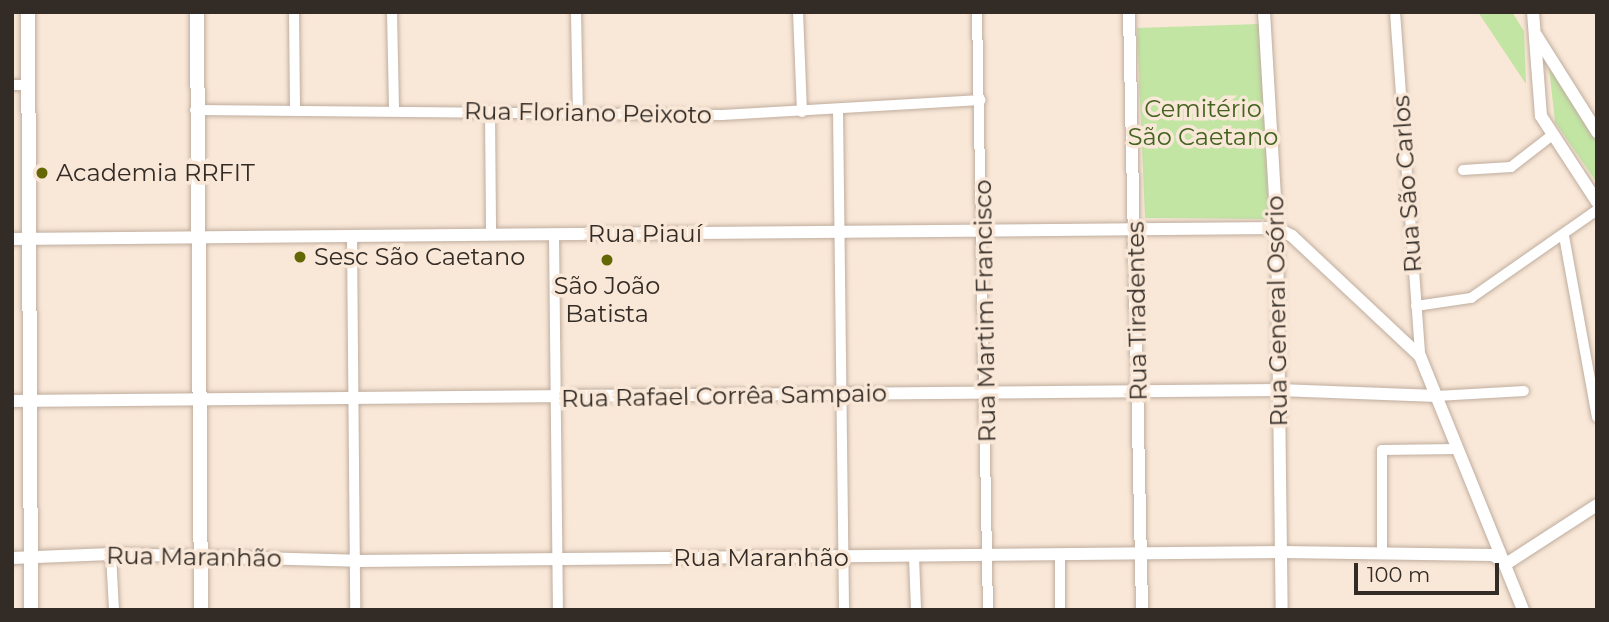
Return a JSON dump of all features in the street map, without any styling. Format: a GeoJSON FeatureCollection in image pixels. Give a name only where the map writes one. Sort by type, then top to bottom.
{"type":"FeatureCollection","features":[{"type":"Feature","properties":{"kind":"main road"},"geometry":{"type":"LineString","coordinates":[[28,12],[31,610]]}},
{"type":"Feature","properties":{"kind":"main road"},"geometry":{"type":"LineString","coordinates":[[197,12],[195,237],[203,556],[201,610]]}},
{"type":"Feature","properties":{"kind":"street"},"geometry":{"type":"LineString","coordinates":[[294,12],[295,109]]}},
{"type":"Feature","properties":{"kind":"street"},"geometry":{"type":"LineString","coordinates":[[392,12],[394,110]]}},
{"type":"Feature","properties":{"kind":"street"},"geometry":{"type":"LineString","coordinates":[[576,12],[578,113]]}},
{"type":"Feature","properties":{"kind":"street"},"geometry":{"type":"LineString","coordinates":[[798,12],[802,112]]}},
{"type":"Feature","properties":{"kind":"street","name":"Rua Martim Francisco"},"geometry":{"type":"LineString","coordinates":[[977,12],[987,393],[988,610]]}},
{"type":"Feature","properties":{"kind":"street","name":"Rua Tiradentes"},"geometry":{"type":"LineString","coordinates":[[1129,12],[1137,230],[1142,610]]}},
{"type":"Feature","properties":{"kind":"street","name":"Rua General Osório"},"geometry":{"type":"LineString","coordinates":[[1264,12],[1277,228],[1282,610]]}},
{"type":"Feature","properties":{"kind":"street","name":"Rua São Carlos"},"geometry":{"type":"LineString","coordinates":[[1395,12],[1420,356]]}},
{"type":"Feature","properties":{"kind":"street"},"geometry":{"type":"LineString","coordinates":[[1533,12],[1535,74],[1541,116],[1551,136],[1597,202]]}},
{"type":"Feature","properties":{"kind":"street"},"geometry":{"type":"LineString","coordinates":[[1533,26],[1550,62],[1597,132]]}},
{"type":"Feature","properties":{"kind":"street"},"geometry":{"type":"LineString","coordinates":[[1535,74],[1550,62]]}},
{"type":"Feature","properties":{"kind":"street"},"geometry":{"type":"LineString","coordinates":[[12,85],[29,85]]}},
{"type":"Feature","properties":{"kind":"street","name":"Rua Floriano Peixoto"},"geometry":{"type":"LineString","coordinates":[[195,110],[802,112],[981,100]]}},
{"type":"Feature","properties":{"kind":"street"},"geometry":{"type":"LineString","coordinates":[[838,110],[844,610]]}},
{"type":"Feature","properties":{"kind":"street"},"geometry":{"type":"LineString","coordinates":[[490,111],[491,235]]}},
{"type":"Feature","properties":{"kind":"street"},"geometry":{"type":"LineString","coordinates":[[1463,170],[1511,167],[1551,136]]}},
{"type":"Feature","properties":{"kind":"street"},"geometry":{"type":"LineString","coordinates":[[1416,306],[1471,298],[1564,236],[1597,210]]}},
{"type":"Feature","properties":{"kind":"street"},"geometry":{"type":"LineString","coordinates":[[1277,228],[1292,236],[1420,356],[1523,610]]}},
{"type":"Feature","properties":{"kind":"street","name":"Rua Piauí"},"geometry":{"type":"LineString","coordinates":[[12,239],[1277,228]]}},
{"type":"Feature","properties":{"kind":"street"},"geometry":{"type":"LineString","coordinates":[[554,234],[558,610]]}},
{"type":"Feature","properties":{"kind":"street"},"geometry":{"type":"LineString","coordinates":[[1564,236],[1597,417]]}},
{"type":"Feature","properties":{"kind":"street"},"geometry":{"type":"LineString","coordinates":[[352,237],[355,610]]}},
{"type":"Feature","properties":{"kind":"street","name":"Rua Rafael Corrêa Sampaio"},"geometry":{"type":"LineString","coordinates":[[12,401],[555,399],[1279,390],[1437,396]]}},
{"type":"Feature","properties":{"kind":"street"},"geometry":{"type":"LineString","coordinates":[[1437,396],[1524,391]]}},
{"type":"Feature","properties":{"kind":"street"},"geometry":{"type":"LineString","coordinates":[[1382,553],[1382,450],[1458,449]]}},
{"type":"Feature","properties":{"kind":"street"},"geometry":{"type":"LineString","coordinates":[[1506,564],[1597,505]]}},
{"type":"Feature","properties":{"kind":"street","name":"Rua Maranhão"},"geometry":{"type":"LineString","coordinates":[[12,558],[111,554],[356,561],[1282,552],[1493,555],[1506,564]]}},
{"type":"Feature","properties":{"kind":"street"},"geometry":{"type":"LineString","coordinates":[[111,554],[114,610]]}},
{"type":"Feature","properties":{"kind":"street"},"geometry":{"type":"LineString","coordinates":[[1060,556],[1060,610]]}},
{"type":"Feature","properties":{"kind":"street"},"geometry":{"type":"LineString","coordinates":[[914,557],[916,610]]}},
{"type":"Feature","properties":{"kind":"green space"},"geometry":{"type":"Polygon","coordinates":[[[1478,12],[1512,12],[1524,31],[1526,84],[1478,12]]]}},
{"type":"Feature","properties":{"kind":"green space","name":"Cemitério São Caetano"},"geometry":{"type":"Polygon","coordinates":[[[1260,24],[1269,219],[1145,218],[1137,28],[1260,24]]]}},
{"type":"Feature","properties":{"kind":"green space"},"geometry":{"type":"Polygon","coordinates":[[[1549,67],[1597,138],[1597,183],[1555,122],[1549,67]]]}},
{"type":"Feature","properties":{"kind":"place","name":"Academia RRFIT"},"geometry":{"type":"Point","coordinates":[42,173]}},
{"type":"Feature","properties":{"kind":"place","name":"Sesc São Caetano"},"geometry":{"type":"Point","coordinates":[300,257]}},
{"type":"Feature","properties":{"kind":"place","name":"São João Batista"},"geometry":{"type":"Point","coordinates":[607,260]}}]}
